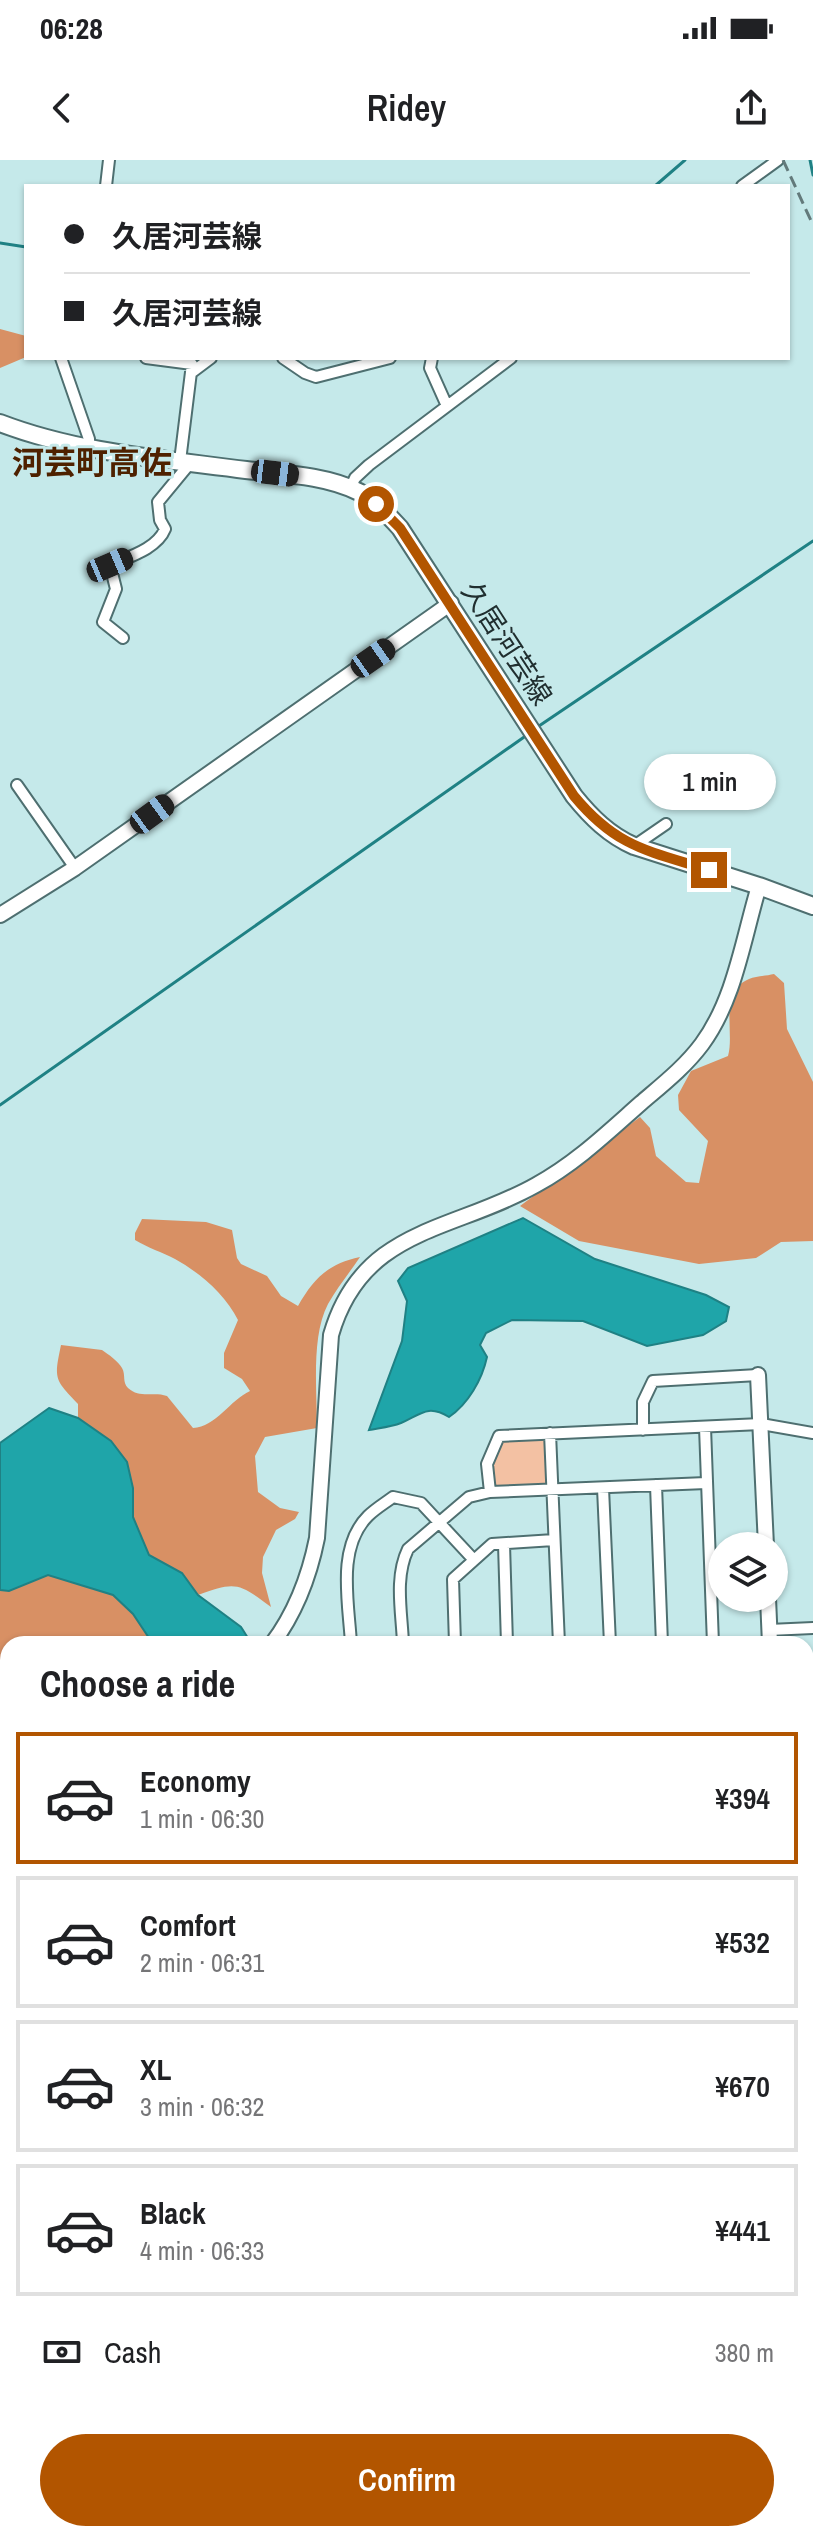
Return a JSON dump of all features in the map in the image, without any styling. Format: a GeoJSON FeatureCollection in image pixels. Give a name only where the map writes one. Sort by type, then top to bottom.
{"type":"FeatureCollection","features":[{"type":"Feature","properties":{"kind":"main road","name":"久居河芸線"},"geometry":{"type":"LineString","coordinates":[[0,423],[89,449],[302,477],[350,489],[367,498],[390,517],[451,603],[574,796],[590,815],[634,846],[813,906]]}},
{"type":"Feature","properties":{"kind":"street"},"geometry":{"type":"LineString","coordinates":[[106,184],[109,160]]}},
{"type":"Feature","properties":{"kind":"street"},"geometry":{"type":"LineString","coordinates":[[745,184],[778,160]]}},
{"type":"Feature","properties":{"kind":"street"},"geometry":{"type":"LineString","coordinates":[[62,360],[89,439],[89,449]]}},
{"type":"Feature","properties":{"kind":"street"},"geometry":{"type":"LineString","coordinates":[[123,638],[103,622],[116,589],[110,565],[141,552],[161,537],[165,529],[158,502],[186,462],[192,364],[161,360]]}},
{"type":"Feature","properties":{"kind":"street"},"geometry":{"type":"LineString","coordinates":[[191,373],[208,360]]}},
{"type":"Feature","properties":{"kind":"street"},"geometry":{"type":"LineString","coordinates":[[286,360],[316,377],[382,360]]}},
{"type":"Feature","properties":{"kind":"street"},"geometry":{"type":"LineString","coordinates":[[429,360],[447,406]]}},
{"type":"Feature","properties":{"kind":"street"},"geometry":{"type":"LineString","coordinates":[[350,489],[355,478],[369,465],[508,360]]}},
{"type":"Feature","properties":{"kind":"street"},"geometry":{"type":"LineString","coordinates":[[0,915],[75,868],[451,603]]}},
{"type":"Feature","properties":{"kind":"street"},"geometry":{"type":"LineString","coordinates":[[17,785],[75,868]]}},
{"type":"Feature","properties":{"kind":"street"},"geometry":{"type":"LineString","coordinates":[[634,846],[666,824]]}},
{"type":"Feature","properties":{"kind":"street"},"geometry":{"type":"LineString","coordinates":[[277,1636],[298,1604],[312,1563],[317,1538],[331,1335],[339,1310],[353,1286],[377,1258],[402,1241],[516,1195],[571,1164],[688,1060],[724,1007],[759,886]]}},
{"type":"Feature","properties":{"kind":"street"},"geometry":{"type":"LineString","coordinates":[[643,1430],[643,1402],[653,1381],[758,1375],[765,1532]]}},
{"type":"Feature","properties":{"kind":"street"},"geometry":{"type":"LineString","coordinates":[[490,1492],[487,1464],[499,1436],[761,1424],[813,1433]]}},
{"type":"Feature","properties":{"kind":"street"},"geometry":{"type":"LineString","coordinates":[[705,1427],[706,1483],[712,1532]]}},
{"type":"Feature","properties":{"kind":"street"},"geometry":{"type":"LineString","coordinates":[[550,1433],[559,1636]]}},
{"type":"Feature","properties":{"kind":"street"},"geometry":{"type":"LineString","coordinates":[[403,1636],[400,1576],[403,1559],[408,1549],[469,1497],[490,1492],[706,1483]]}},
{"type":"Feature","properties":{"kind":"street"},"geometry":{"type":"LineString","coordinates":[[656,1485],[662,1636]]}},
{"type":"Feature","properties":{"kind":"street"},"geometry":{"type":"LineString","coordinates":[[603,1488],[610,1636]]}},
{"type":"Feature","properties":{"kind":"street"},"geometry":{"type":"LineString","coordinates":[[351,1636],[347,1559],[364,1521],[393,1497],[421,1503],[474,1560]]}},
{"type":"Feature","properties":{"kind":"street"},"geometry":{"type":"LineString","coordinates":[[455,1636],[453,1579],[492,1544],[554,1540]]}},
{"type":"Feature","properties":{"kind":"street"},"geometry":{"type":"LineString","coordinates":[[504,1544],[507,1636]]}},
{"type":"Feature","properties":{"kind":"street"},"geometry":{"type":"LineString","coordinates":[[713,1636],[714,1612]]}},
{"type":"Feature","properties":{"kind":"street"},"geometry":{"type":"LineString","coordinates":[[769,1612],[770,1636]]}},
{"type":"Feature","properties":{"kind":"street"},"geometry":{"type":"LineString","coordinates":[[775,1636],[813,1628]]}},
{"type":"Feature","properties":{"kind":"shaded area"},"geometry":{"type":"Polygon","coordinates":[[[0,329],[24,335],[24,358],[0,368],[0,329]]]}},
{"type":"Feature","properties":{"kind":"shaded area"},"geometry":{"type":"Polygon","coordinates":[[[774,974],[784,983],[787,1029],[813,1082],[813,1241],[781,1242],[756,1258],[699,1264],[579,1241],[520,1206],[640,1117],[650,1128],[656,1156],[686,1182],[699,1183],[708,1141],[679,1110],[678,1095],[691,1071],[728,1056],[731,1003],[739,985],[752,978],[774,974]]]}},
{"type":"Feature","properties":{"kind":"shaded area"},"geometry":{"type":"Polygon","coordinates":[[[142,1219],[206,1222],[232,1230],[241,1264],[267,1276],[281,1296],[298,1306],[323,1274],[339,1264],[360,1257],[328,1304],[319,1332],[317,1428],[265,1437],[255,1456],[258,1492],[280,1508],[299,1512],[295,1519],[276,1530],[263,1557],[262,1573],[271,1607],[237,1587],[229,1586],[198,1595],[182,1573],[149,1555],[133,1517],[133,1488],[127,1462],[78,1418],[78,1404],[58,1378],[61,1345],[102,1350],[121,1366],[128,1388],[137,1393],[167,1396],[193,1428],[209,1423],[250,1391],[242,1379],[224,1368],[224,1353],[238,1320],[233,1310],[194,1271],[135,1240],[142,1219]]]}},
{"type":"Feature","properties":{"kind":"shaded area"},"geometry":{"type":"Polygon","coordinates":[[[541,1438],[545,1442],[544,1487],[496,1489],[492,1465],[501,1440],[541,1438]]]}},
{"type":"Feature","properties":{"kind":"shaded area"},"geometry":{"type":"Polygon","coordinates":[[[48,1575],[113,1595],[133,1614],[148,1636],[0,1636],[0,1590],[9,1591],[48,1575]]]}},
{"type":"Feature","properties":{"kind":"water"},"geometry":{"type":"Polygon","coordinates":[[[523,1218],[595,1259],[706,1295],[729,1307],[726,1321],[703,1335],[647,1346],[583,1321],[512,1320],[486,1333],[480,1345],[487,1357],[482,1374],[456,1412],[449,1417],[430,1411],[397,1424],[369,1430],[402,1341],[407,1301],[398,1281],[408,1268],[523,1218]]]}},
{"type":"Feature","properties":{"kind":"water"},"geometry":{"type":"Polygon","coordinates":[[[49,1408],[78,1418],[111,1441],[127,1462],[133,1488],[133,1517],[149,1555],[182,1573],[198,1595],[241,1627],[247,1636],[148,1636],[133,1614],[113,1595],[48,1575],[9,1591],[0,1590],[0,1443],[49,1408]]]}},
{"type":"Feature","properties":{"kind":"waterway"},"geometry":{"type":"LineString","coordinates":[[657,184],[685,160]]}},
{"type":"Feature","properties":{"kind":"waterway"},"geometry":{"type":"LineString","coordinates":[[810,160],[813,175]]}},
{"type":"Feature","properties":{"kind":"waterway"},"geometry":{"type":"LineString","coordinates":[[0,243],[24,247]]}},
{"type":"Feature","properties":{"kind":"waterway"},"geometry":{"type":"LineString","coordinates":[[536,728],[813,541]]}},
{"type":"Feature","properties":{"kind":"waterway"},"geometry":{"type":"LineString","coordinates":[[0,1105],[527,735]]}},
{"type":"Feature","properties":{"kind":"railway"},"geometry":{"type":"LineString","coordinates":[[783,160],[813,225]]}},
{"type":"Feature","properties":{"kind":"district","name":"河芸町高佐"},"geometry":{"type":"Point","coordinates":[92,463]}},
{"type":"Feature","properties":{"kind":"route"},"geometry":{"type":"LineString","coordinates":[[376,504],[400,528],[574,796],[590,815],[622,841],[709,870]]}}]}
